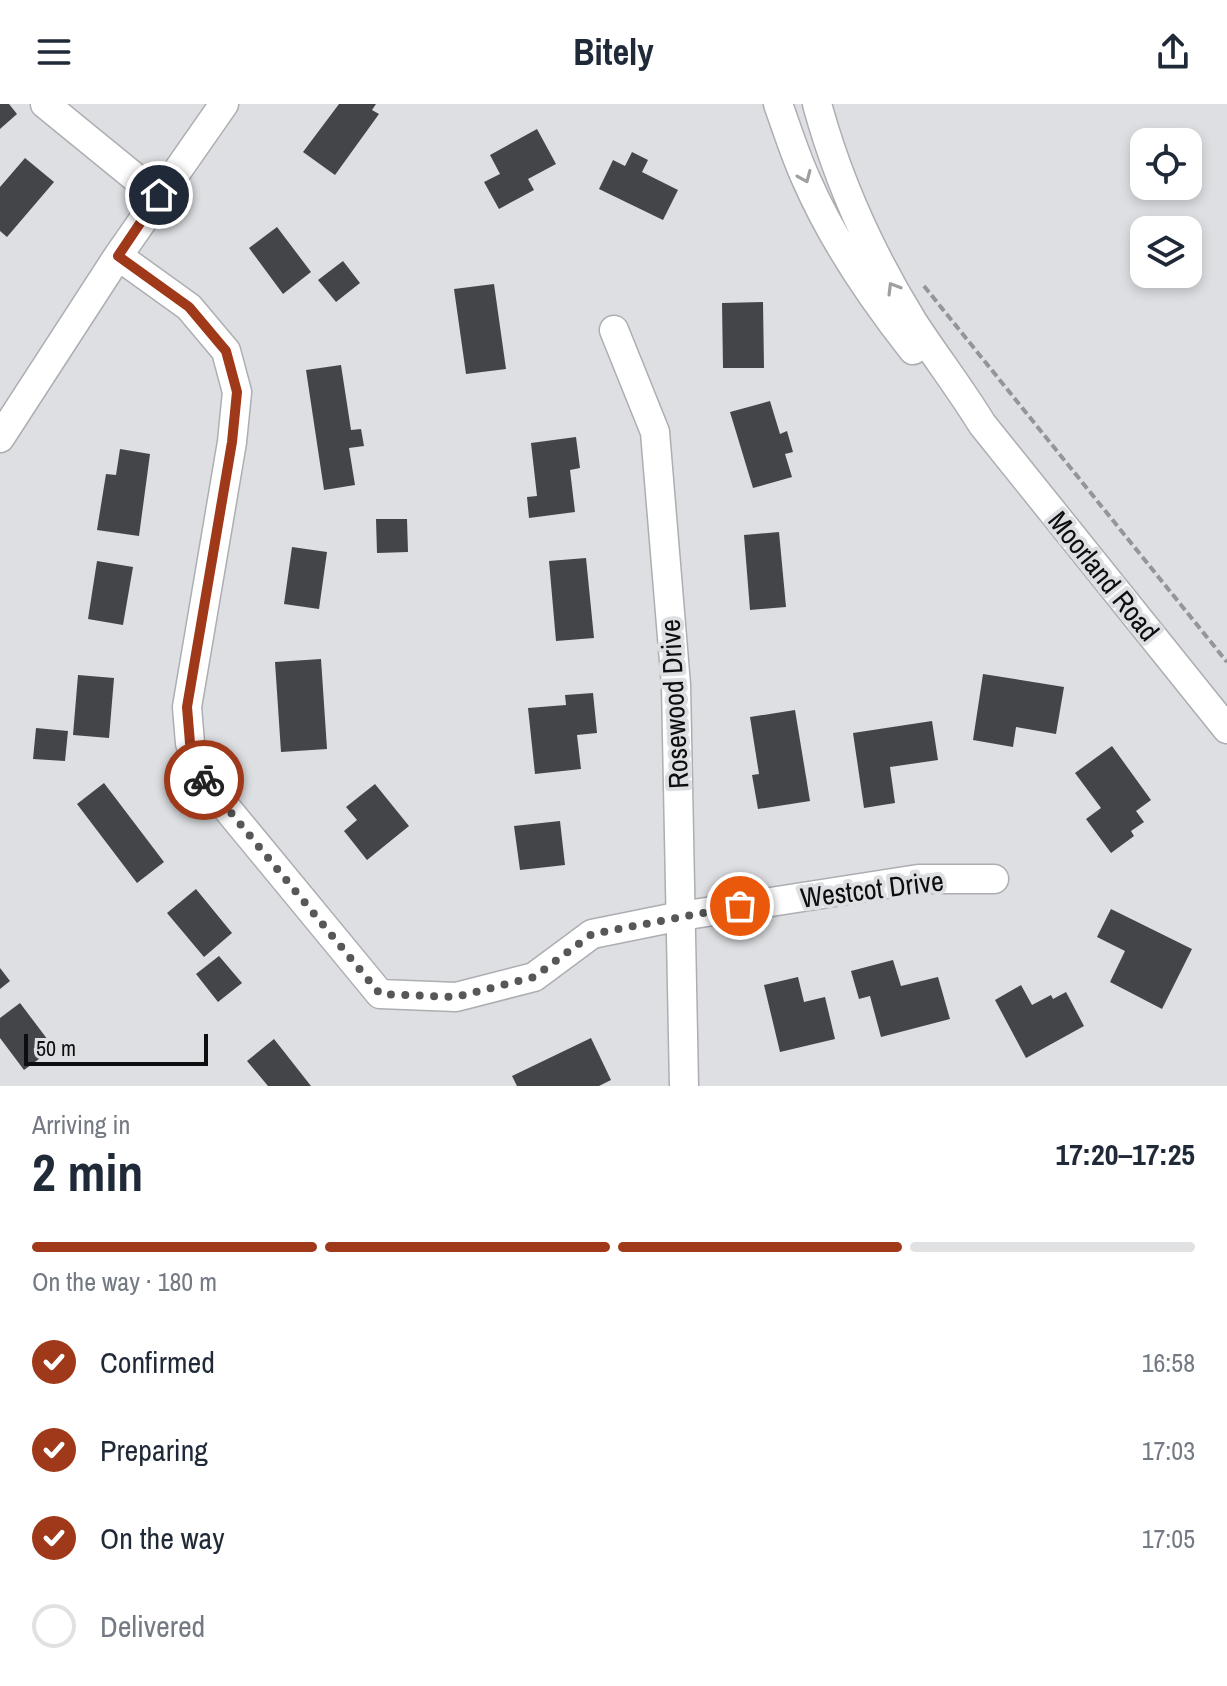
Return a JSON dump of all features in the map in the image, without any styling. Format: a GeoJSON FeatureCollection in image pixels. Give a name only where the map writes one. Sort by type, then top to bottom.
{"type":"FeatureCollection","features":[{"type":"Feature","properties":{"kind":"street"},"geometry":{"type":"LineString","coordinates":[[45,104],[159,197]]}},
{"type":"Feature","properties":{"kind":"street"},"geometry":{"type":"LineString","coordinates":[[0,438],[118,256],[224,104]]}},
{"type":"Feature","properties":{"kind":"street","name":"Moorland Road"},"geometry":{"type":"LineString","coordinates":[[778,104],[805,178],[861,282],[944,389],[982,424]]}},
{"type":"Feature","properties":{"kind":"street"},"geometry":{"type":"LineString","coordinates":[[805,104],[820,148],[860,225]]}},
{"type":"Feature","properties":{"kind":"street","name":"Moorland Road"},"geometry":{"type":"LineString","coordinates":[[817,104],[828,143],[860,225],[915,325],[956,381],[982,424],[1227,729]]}},
{"type":"Feature","properties":{"kind":"street","name":"Westcot Drive"},"geometry":{"type":"LineString","coordinates":[[118,256],[189,307],[226,351],[237,392],[232,442],[187,707],[190,743],[206,783],[380,994],[456,997],[521,981],[534,977],[592,934],[681,916],[918,879],[994,879]]}},
{"type":"Feature","properties":{"kind":"street","name":"Rosewood Drive"},"geometry":{"type":"LineString","coordinates":[[614,330],[655,432],[676,685],[684,1086]]}},
{"type":"Feature","properties":{"kind":"path"},"geometry":{"type":"LineString","coordinates":[[920,280],[1227,662]]}},
{"type":"Feature","properties":{"kind":"building"},"geometry":{"type":"Polygon","coordinates":[[[0,104],[9,104],[17,114],[0,129],[0,104]]]}},
{"type":"Feature","properties":{"kind":"building"},"geometry":{"type":"Polygon","coordinates":[[[339,104],[376,104],[372,110],[379,114],[335,175],[303,152],[339,104]]]}},
{"type":"Feature","properties":{"kind":"building"},"geometry":{"type":"Polygon","coordinates":[[[537,129],[556,164],[528,179],[534,190],[499,209],[484,182],[500,174],[490,155],[537,129]]]}},
{"type":"Feature","properties":{"kind":"building"},"geometry":{"type":"Polygon","coordinates":[[[632,152],[648,160],[642,172],[678,190],[663,220],[599,189],[613,160],[625,166],[632,152]]]}},
{"type":"Feature","properties":{"kind":"building"},"geometry":{"type":"Polygon","coordinates":[[[25,158],[54,182],[7,237],[0,231],[0,187],[25,158]]]}},
{"type":"Feature","properties":{"kind":"building"},"geometry":{"type":"Polygon","coordinates":[[[277,227],[311,272],[283,294],[249,248],[277,227]]]}},
{"type":"Feature","properties":{"kind":"building"},"geometry":{"type":"Polygon","coordinates":[[[343,261],[360,283],[336,302],[318,280],[343,261]]]}},
{"type":"Feature","properties":{"kind":"building"},"geometry":{"type":"Polygon","coordinates":[[[494,284],[506,369],[466,374],[454,289],[494,284]]]}},
{"type":"Feature","properties":{"kind":"building"},"geometry":{"type":"Polygon","coordinates":[[[763,302],[764,368],[723,368],[722,303],[763,302]]]}},
{"type":"Feature","properties":{"kind":"building"},"geometry":{"type":"Polygon","coordinates":[[[341,365],[351,430],[361,429],[364,446],[349,448],[355,485],[324,490],[306,370],[341,365]]]}},
{"type":"Feature","properties":{"kind":"building"},"geometry":{"type":"Polygon","coordinates":[[[770,401],[780,434],[787,431],[793,452],[785,454],[792,477],[753,488],[730,412],[770,401]]]}},
{"type":"Feature","properties":{"kind":"building"},"geometry":{"type":"Polygon","coordinates":[[[576,437],[580,468],[570,470],[575,512],[529,518],[527,497],[537,496],[531,443],[576,437]]]}},
{"type":"Feature","properties":{"kind":"building"},"geometry":{"type":"Polygon","coordinates":[[[120,449],[150,454],[139,536],[97,530],[106,474],[116,475],[120,449]]]}},
{"type":"Feature","properties":{"kind":"building"},"geometry":{"type":"Polygon","coordinates":[[[376,519],[407,519],[408,552],[377,553],[376,519]]]}},
{"type":"Feature","properties":{"kind":"building"},"geometry":{"type":"Polygon","coordinates":[[[779,532],[786,607],[750,610],[744,535],[779,532]]]}},
{"type":"Feature","properties":{"kind":"building"},"geometry":{"type":"Polygon","coordinates":[[[292,547],[327,552],[319,609],[284,604],[292,547]]]}},
{"type":"Feature","properties":{"kind":"building"},"geometry":{"type":"Polygon","coordinates":[[[586,558],[594,638],[556,641],[549,561],[586,558]]]}},
{"type":"Feature","properties":{"kind":"building"},"geometry":{"type":"Polygon","coordinates":[[[97,561],[133,567],[123,625],[88,619],[97,561]]]}},
{"type":"Feature","properties":{"kind":"building"},"geometry":{"type":"Polygon","coordinates":[[[321,659],[327,749],[281,752],[275,662],[321,659]]]}},
{"type":"Feature","properties":{"kind":"building"},"geometry":{"type":"Polygon","coordinates":[[[983,674],[1064,687],[1056,734],[1016,727],[1013,747],[973,740],[983,674]]]}},
{"type":"Feature","properties":{"kind":"building"},"geometry":{"type":"Polygon","coordinates":[[[78,675],[114,678],[109,738],[73,735],[78,675]]]}},
{"type":"Feature","properties":{"kind":"building"},"geometry":{"type":"Polygon","coordinates":[[[593,693],[597,733],[577,735],[581,769],[535,774],[528,708],[566,705],[565,695],[593,693]]]}},
{"type":"Feature","properties":{"kind":"building"},"geometry":{"type":"Polygon","coordinates":[[[795,710],[810,801],[758,809],[752,775],[759,774],[750,717],[795,710]]]}},
{"type":"Feature","properties":{"kind":"building"},"geometry":{"type":"Polygon","coordinates":[[[932,721],[938,760],[890,767],[895,803],[864,808],[853,733],[932,721]]]}},
{"type":"Feature","properties":{"kind":"building"},"geometry":{"type":"Polygon","coordinates":[[[36,728],[68,731],[65,761],[33,759],[36,728]]]}},
{"type":"Feature","properties":{"kind":"building"},"geometry":{"type":"Polygon","coordinates":[[[1112,746],[1151,800],[1136,811],[1144,822],[1131,831],[1134,836],[1111,853],[1086,819],[1101,808],[1075,773],[1112,746]]]}},
{"type":"Feature","properties":{"kind":"building"},"geometry":{"type":"Polygon","coordinates":[[[104,783],[164,862],[137,883],[77,804],[104,783]]]}},
{"type":"Feature","properties":{"kind":"building"},"geometry":{"type":"Polygon","coordinates":[[[375,784],[409,826],[367,860],[344,831],[357,820],[346,807],[375,784]]]}},
{"type":"Feature","properties":{"kind":"building"},"geometry":{"type":"Polygon","coordinates":[[[560,821],[565,865],[520,870],[514,826],[560,821]]]}},
{"type":"Feature","properties":{"kind":"building"},"geometry":{"type":"Polygon","coordinates":[[[196,889],[232,933],[204,957],[167,913],[196,889]]]}},
{"type":"Feature","properties":{"kind":"building"},"geometry":{"type":"Polygon","coordinates":[[[1111,909],[1192,949],[1162,1009],[1110,982],[1125,951],[1097,937],[1111,909]]]}},
{"type":"Feature","properties":{"kind":"building"},"geometry":{"type":"Polygon","coordinates":[[[219,956],[242,983],[218,1002],[196,974],[219,956]]]}},
{"type":"Feature","properties":{"kind":"building"},"geometry":{"type":"Polygon","coordinates":[[[893,960],[901,986],[938,977],[950,1019],[881,1037],[870,996],[859,999],[851,971],[893,960]]]}},
{"type":"Feature","properties":{"kind":"building"},"geometry":{"type":"Polygon","coordinates":[[[0,968],[10,981],[0,989],[0,968]]]}},
{"type":"Feature","properties":{"kind":"building"},"geometry":{"type":"Polygon","coordinates":[[[798,977],[804,1002],[825,997],[835,1039],[780,1052],[764,985],[798,977]]]}},
{"type":"Feature","properties":{"kind":"building"},"geometry":{"type":"Polygon","coordinates":[[[1021,985],[1032,1005],[1051,995],[1053,999],[1066,992],[1084,1026],[1026,1058],[995,1000],[1021,985]]]}},
{"type":"Feature","properties":{"kind":"building"},"geometry":{"type":"Polygon","coordinates":[[[20,1003],[54,1048],[24,1070],[0,1038],[0,1018],[20,1003]]]}},
{"type":"Feature","properties":{"kind":"building"},"geometry":{"type":"Polygon","coordinates":[[[591,1038],[611,1080],[599,1086],[517,1086],[512,1076],[591,1038]]]}},
{"type":"Feature","properties":{"kind":"building"},"geometry":{"type":"Polygon","coordinates":[[[274,1039],[311,1086],[268,1086],[247,1061],[274,1039]]]}},
{"type":"Feature","properties":{"kind":"way so far"},"geometry":{"type":"LineString","coordinates":[[204,780],[380,994],[456,997],[534,977],[592,934],[740,906]]}},
{"type":"Feature","properties":{"kind":"route"},"geometry":{"type":"LineString","coordinates":[[159,195],[118,256],[189,307],[226,351],[237,392],[232,442],[187,707],[190,743],[204,780]]}}]}
